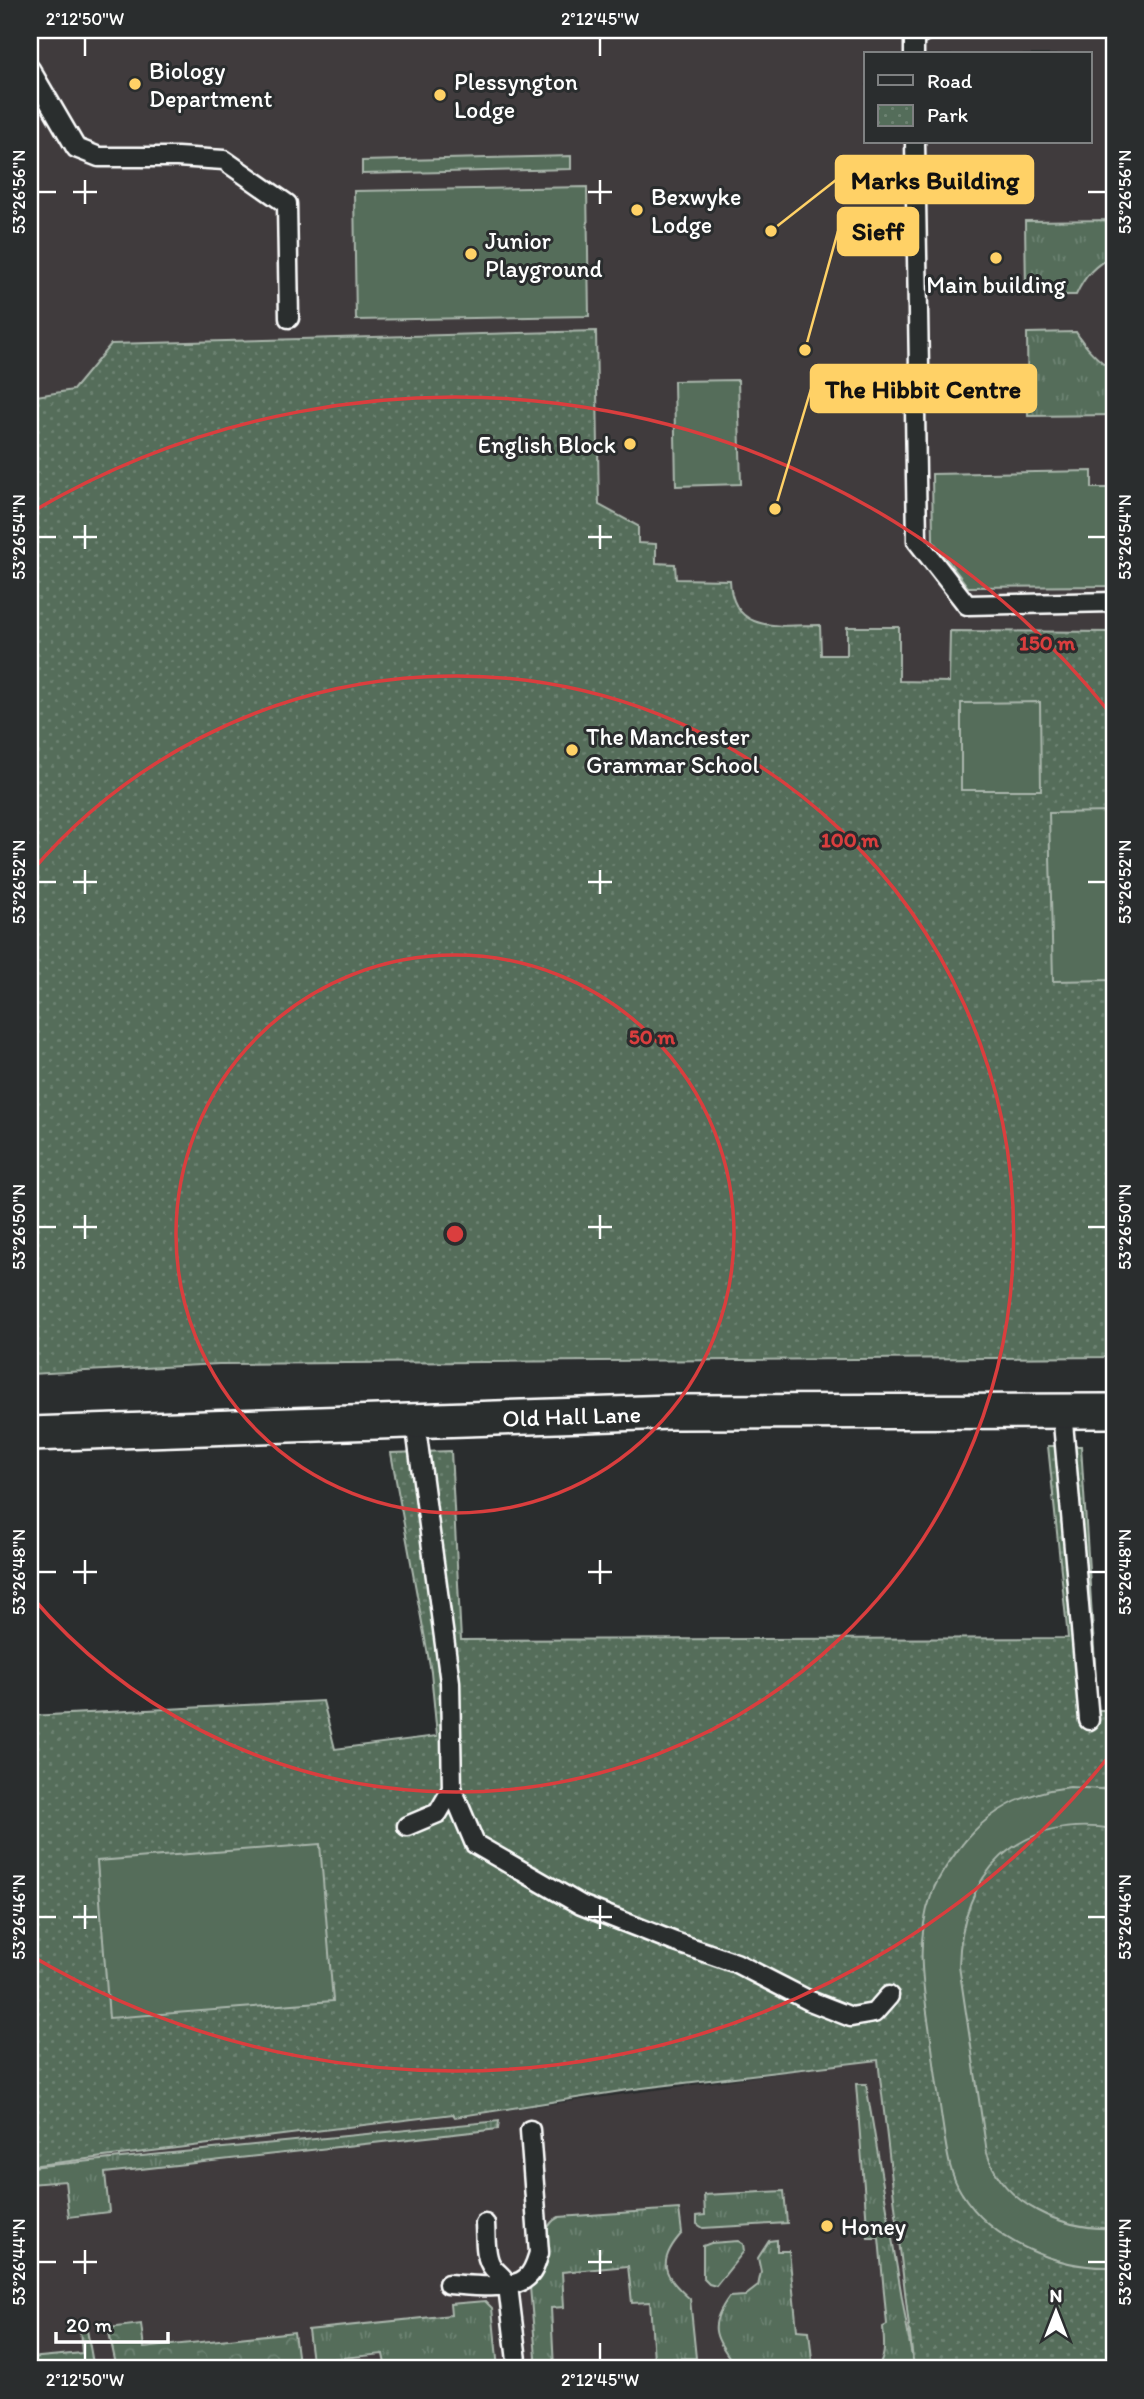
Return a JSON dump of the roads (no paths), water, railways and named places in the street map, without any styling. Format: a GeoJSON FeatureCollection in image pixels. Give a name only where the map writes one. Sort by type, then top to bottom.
{"type":"FeatureCollection","features":[{"type":"Feature","properties":{"kind":"street","name":"Old Hall Lane"},"geometry":{"type":"LineString","coordinates":[[30,1434],[671,1412],[1114,1411]]}},
{"type":"Feature","properties":{"kind":"lane"},"geometry":{"type":"LineString","coordinates":[[915,52],[914,37],[926,30]]}},
{"type":"Feature","properties":{"kind":"lane"},"geometry":{"type":"LineString","coordinates":[[30,69],[76,148],[99,157],[224,160],[287,204],[289,318]]}},
{"type":"Feature","properties":{"kind":"lane"},"geometry":{"type":"LineString","coordinates":[[915,144],[919,368],[915,408],[917,541],[967,605],[1114,602]]}},
{"type":"Feature","properties":{"kind":"lane"},"geometry":{"type":"LineString","coordinates":[[1062,1411],[1089,1720]]}},
{"type":"Feature","properties":{"kind":"lane"},"geometry":{"type":"LineString","coordinates":[[415,1421],[450,1682],[452,1789],[475,1844],[581,1905],[736,1963],[810,2001],[851,2017],[874,2014],[889,1996]]}},
{"type":"Feature","properties":{"kind":"lane"},"geometry":{"type":"LineString","coordinates":[[407,1826],[438,1814],[452,1789]]}},
{"type":"Feature","properties":{"kind":"lane"},"geometry":{"type":"LineString","coordinates":[[448,2284],[508,2286],[525,2280],[534,2268],[539,2253],[530,2130]]}},
{"type":"Feature","properties":{"kind":"lane"},"geometry":{"type":"LineString","coordinates":[[485,2224],[488,2259],[508,2286],[518,2369]]}},
{"type":"Feature","properties":{"kind":"place","name":"Biology Department"},"geometry":{"type":"Point","coordinates":[135,84]}},
{"type":"Feature","properties":{"kind":"place","name":"Plessyngton Lodge"},"geometry":{"type":"Point","coordinates":[440,95]}},
{"type":"Feature","properties":{"kind":"place","name":"Bexwyke Lodge"},"geometry":{"type":"Point","coordinates":[637,210]}},
{"type":"Feature","properties":{"kind":"place","name":"Marks Building"},"geometry":{"type":"Point","coordinates":[771,231]}},
{"type":"Feature","properties":{"kind":"place","name":"Junior Playground"},"geometry":{"type":"Point","coordinates":[471,254]}},
{"type":"Feature","properties":{"kind":"place","name":"Main building"},"geometry":{"type":"Point","coordinates":[996,258]}},
{"type":"Feature","properties":{"kind":"place","name":"Sieff"},"geometry":{"type":"Point","coordinates":[805,350]}},
{"type":"Feature","properties":{"kind":"place","name":"English Block"},"geometry":{"type":"Point","coordinates":[630,444]}},
{"type":"Feature","properties":{"kind":"place","name":"The Hibbit Centre"},"geometry":{"type":"Point","coordinates":[775,509]}},
{"type":"Feature","properties":{"kind":"place","name":"The Manchester Grammar School"},"geometry":{"type":"Point","coordinates":[572,750]}},
{"type":"Feature","properties":{"kind":"place","name":"Honey"},"geometry":{"type":"Point","coordinates":[827,2226]}}]}
